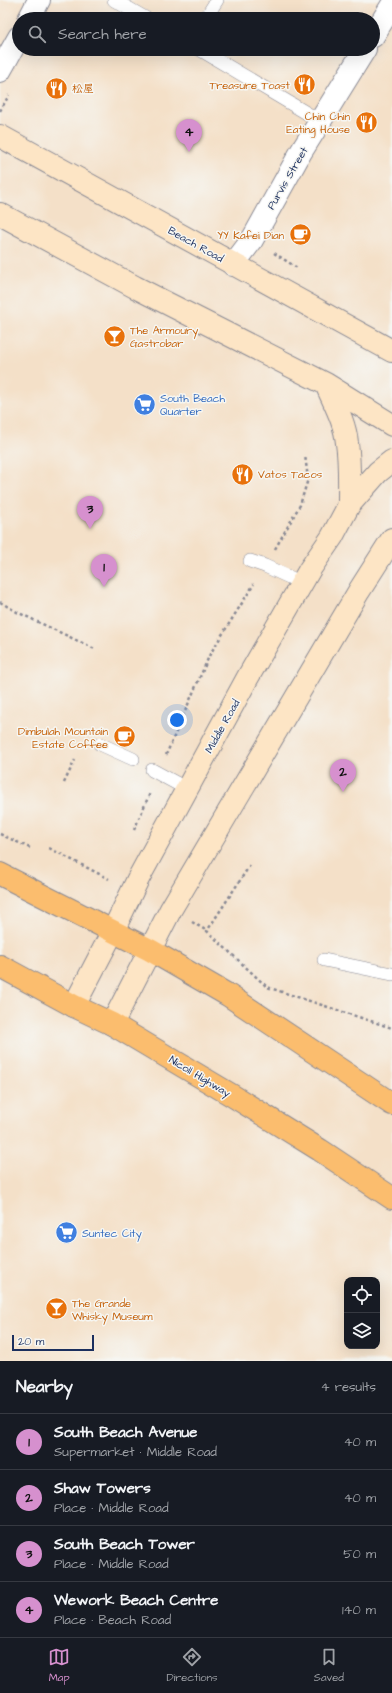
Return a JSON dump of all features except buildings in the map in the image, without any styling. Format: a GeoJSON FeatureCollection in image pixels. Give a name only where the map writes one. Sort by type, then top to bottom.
{"type":"FeatureCollection","features":[{"type":"Feature","properties":{"kind":"highway"},"geometry":{"type":"LineString","coordinates":[[0,874],[150,950],[228,995],[392,1104]]}},
{"type":"Feature","properties":{"kind":"highway","name":"Nicoll Highway"},"geometry":{"type":"LineString","coordinates":[[0,966],[74,1006],[112,1024],[320,1150],[392,1198]]}},
{"type":"Feature","properties":{"kind":"main road","name":"Beach Road"},"geometry":{"type":"LineString","coordinates":[[0,136],[392,351]]}},
{"type":"Feature","properties":{"kind":"main road"},"geometry":{"type":"LineString","coordinates":[[3,212],[135,287],[326,384],[392,425]]}},
{"type":"Feature","properties":{"kind":"main road"},"geometry":{"type":"LineString","coordinates":[[326,384],[341,418],[347,441],[350,467],[349,505]]}},
{"type":"Feature","properties":{"kind":"main road","name":"Middle Road"},"geometry":{"type":"LineString","coordinates":[[74,1006],[138,879],[248,677],[302,583],[332,537],[349,505],[378,472],[392,461]]}},
{"type":"Feature","properties":{"kind":"main road"},"geometry":{"type":"LineString","coordinates":[[112,1024],[171,909],[359,591],[392,539]]}},
{"type":"Feature","properties":{"kind":"street"},"geometry":{"type":"LineString","coordinates":[[33,12],[39,0]]}},
{"type":"Feature","properties":{"kind":"street"},"geometry":{"type":"LineString","coordinates":[[380,25],[392,6]]}},
{"type":"Feature","properties":{"kind":"street"},"geometry":{"type":"LineString","coordinates":[[0,71],[12,50]]}},
{"type":"Feature","properties":{"kind":"street","name":"Purvis Street"},"geometry":{"type":"LineString","coordinates":[[233,265],[252,240],[320,121],[361,56]]}},
{"type":"Feature","properties":{"kind":"lane"},"geometry":{"type":"LineString","coordinates":[[114,0],[135,12]]}},
{"type":"Feature","properties":{"kind":"lane"},"geometry":{"type":"LineString","coordinates":[[209,12],[217,0]]}},
{"type":"Feature","properties":{"kind":"lane"},"geometry":{"type":"LineString","coordinates":[[211,56],[320,121]]}},
{"type":"Feature","properties":{"kind":"lane"},"geometry":{"type":"LineString","coordinates":[[250,561],[265,566],[302,583]]}},
{"type":"Feature","properties":{"kind":"lane"},"geometry":{"type":"LineString","coordinates":[[100,744],[133,759]]}},
{"type":"Feature","properties":{"kind":"lane"},"geometry":{"type":"LineString","coordinates":[[155,771],[187,789]]}},
{"type":"Feature","properties":{"kind":"lane"},"geometry":{"type":"LineString","coordinates":[[324,960],[392,974]]}},
{"type":"Feature","properties":{"kind":"path"},"geometry":{"type":"LineString","coordinates":[[131,837],[155,771],[210,654],[265,566],[300,505],[308,479],[305,455]]}},
{"type":"Feature","properties":{"kind":"path"},"geometry":{"type":"LineString","coordinates":[[0,602],[17,612],[95,649]]}},
{"type":"Feature","properties":{"kind":"path"},"geometry":{"type":"LineString","coordinates":[[64,783],[75,760]]}},
{"type":"Feature","properties":{"kind":"path"},"geometry":{"type":"LineString","coordinates":[[0,834],[32,849]]}},
{"type":"Feature","properties":{"kind":"path"},"geometry":{"type":"LineString","coordinates":[[49,848],[112,880]]}},
{"type":"Feature","properties":{"kind":"path"},"geometry":{"type":"LineString","coordinates":[[250,865],[207,931],[267,988],[392,1028]]}},
{"type":"Feature","properties":{"kind":"place","name":"Treasure Toast"},"geometry":{"type":"Point","coordinates":[305,85]}},
{"type":"Feature","properties":{"kind":"place","name":"松屋"},"geometry":{"type":"Point","coordinates":[57,88]}},
{"type":"Feature","properties":{"kind":"place","name":"Chin Chin Eating House"},"geometry":{"type":"Point","coordinates":[366,122]}},
{"type":"Feature","properties":{"kind":"place","name":"Wework Beach Centre"},"geometry":{"type":"Point","coordinates":[189,152]}},
{"type":"Feature","properties":{"kind":"place","name":"YY Kafei Dian"},"geometry":{"type":"Point","coordinates":[300,235]}},
{"type":"Feature","properties":{"kind":"place","name":"The Armoury Gastrobar"},"geometry":{"type":"Point","coordinates":[115,336]}},
{"type":"Feature","properties":{"kind":"place","name":"South Beach Quarter"},"geometry":{"type":"Point","coordinates":[145,404]}},
{"type":"Feature","properties":{"kind":"place","name":"Vatos Tacos"},"geometry":{"type":"Point","coordinates":[243,474]}},
{"type":"Feature","properties":{"kind":"place","name":"South Beach Tower"},"geometry":{"type":"Point","coordinates":[90,529]}},
{"type":"Feature","properties":{"kind":"place","name":"South Beach Avenue"},"geometry":{"type":"Point","coordinates":[104,587]}},
{"type":"Feature","properties":{"kind":"place","name":"Dimbulah Mountain Estate Coffee"},"geometry":{"type":"Point","coordinates":[124,737]}},
{"type":"Feature","properties":{"kind":"place","name":"Shaw Towers"},"geometry":{"type":"Point","coordinates":[343,792]}},
{"type":"Feature","properties":{"kind":"place","name":"Suntec City"},"geometry":{"type":"Point","coordinates":[67,1233]}},
{"type":"Feature","properties":{"kind":"place","name":"The Grande Whisky Museum"},"geometry":{"type":"Point","coordinates":[57,1309]}}]}
